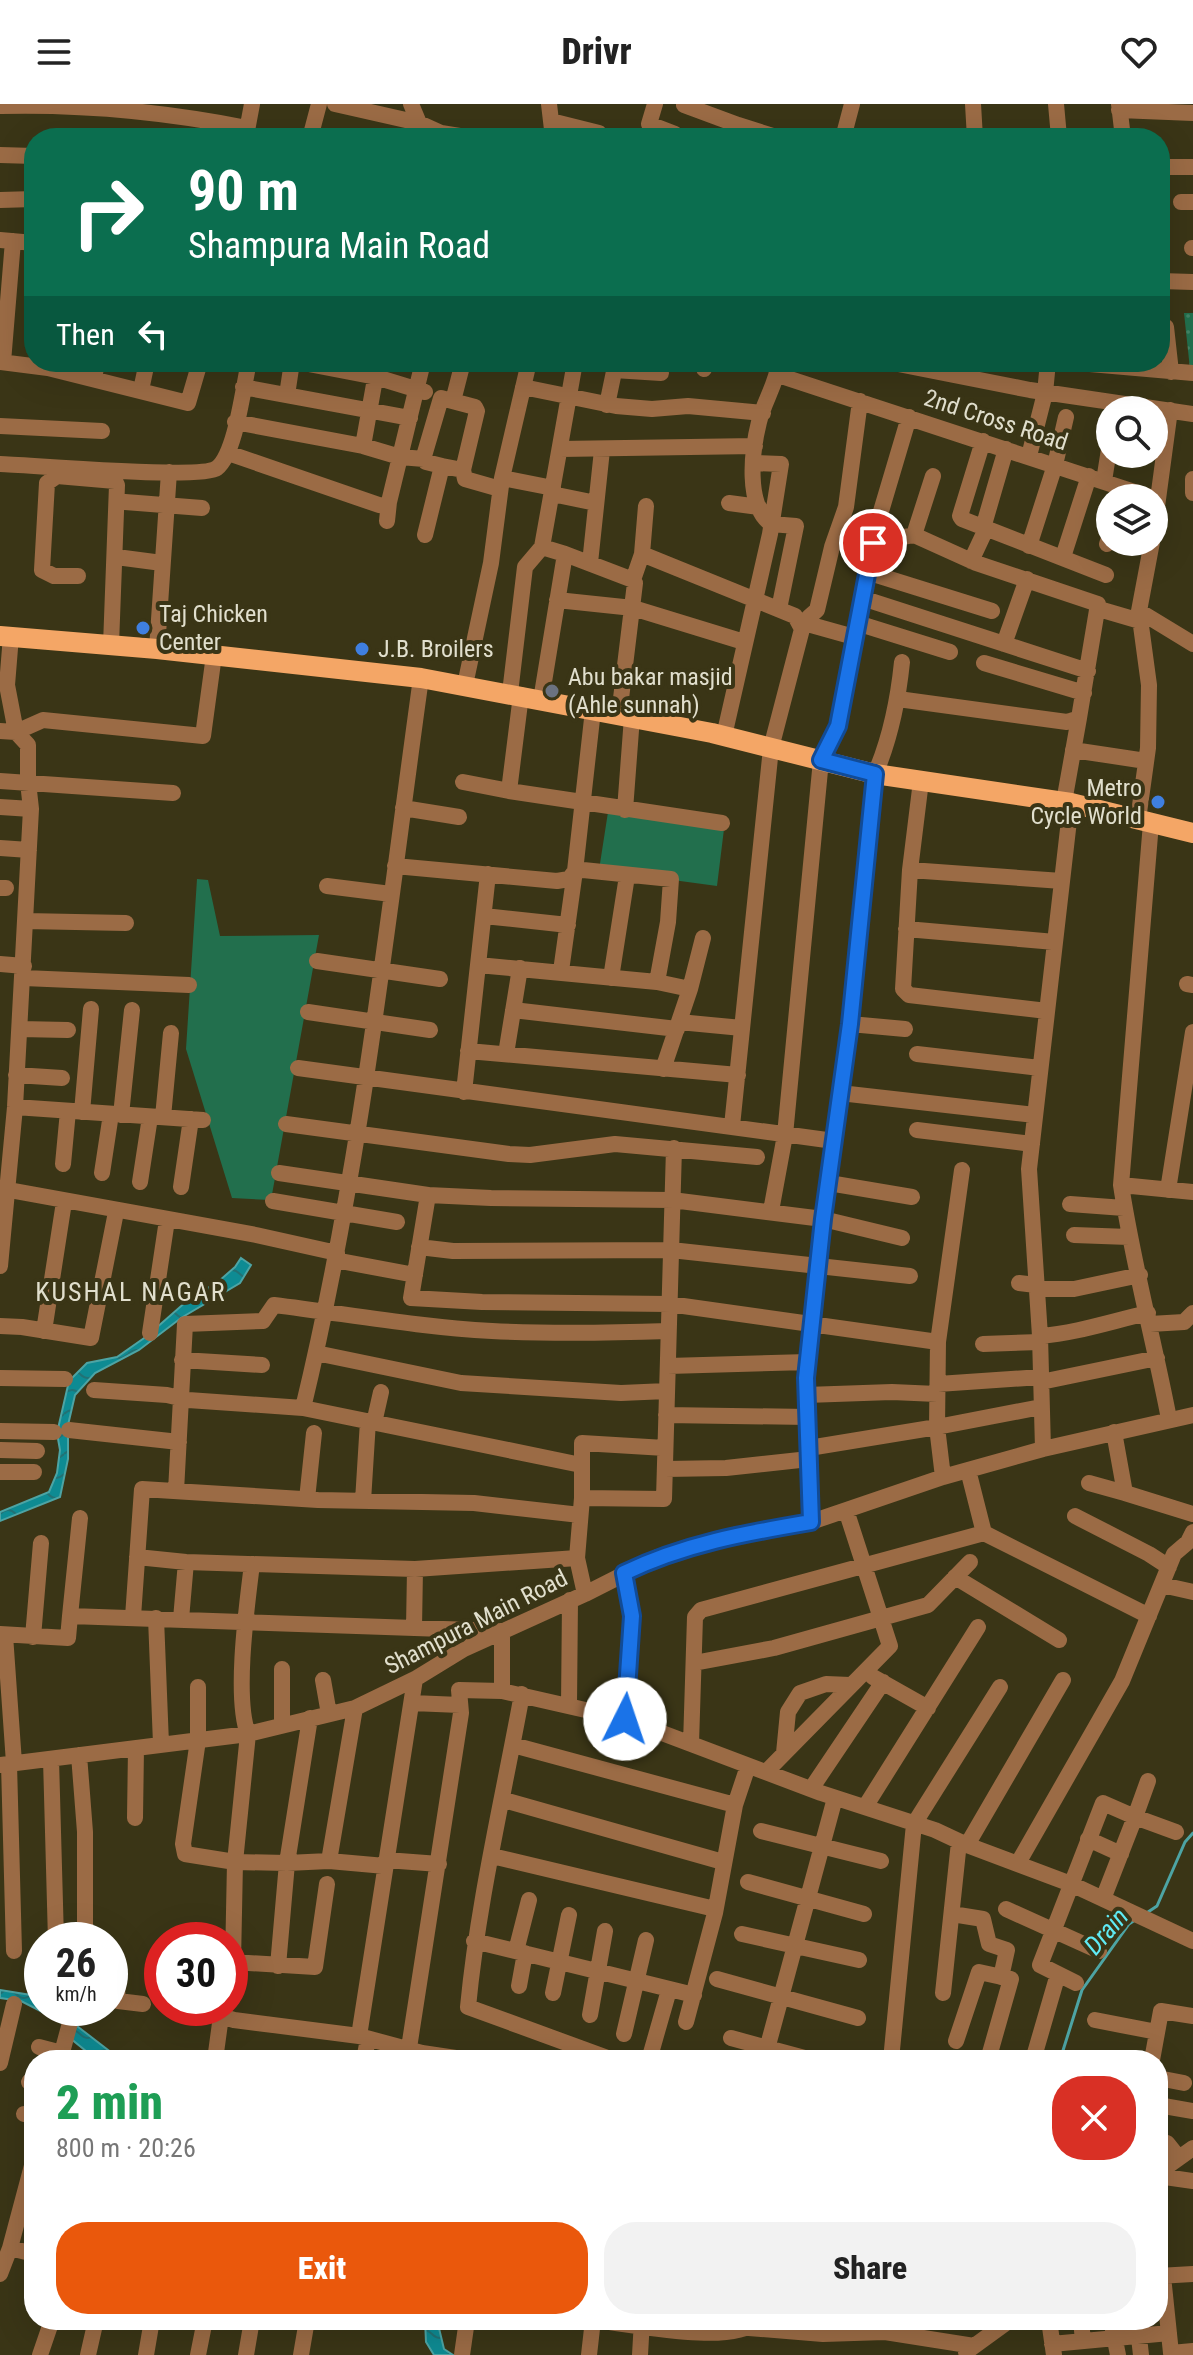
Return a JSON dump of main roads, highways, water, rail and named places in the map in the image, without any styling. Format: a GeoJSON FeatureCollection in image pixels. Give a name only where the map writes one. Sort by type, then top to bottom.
{"type":"FeatureCollection","features":[{"type":"Feature","properties":{"kind":"main road"},"geometry":{"type":"LineString","coordinates":[[6,636],[214,655],[465,685],[724,736],[875,774],[1068,803],[1193,833]]}},
{"type":"Feature","properties":{"kind":"water"},"geometry":{"type":"Polygon","coordinates":[[[241,1258],[251,1265],[240,1283],[181,1318],[139,1350],[95,1373],[75,1395],[68,1425],[68,1459],[60,1497],[0,1521],[0,1512],[49,1492],[57,1473],[60,1450],[57,1433],[69,1381],[87,1363],[117,1357],[147,1336],[188,1300],[219,1281],[241,1258]]]}},
{"type":"Feature","properties":{"kind":"water"},"geometry":{"type":"Polygon","coordinates":[[[0,1990],[24,1994],[24,2003],[21,2001],[0,1998],[0,1990]]]}},
{"type":"Feature","properties":{"kind":"water"},"geometry":{"type":"Polygon","coordinates":[[[72,2026],[77,2026],[108,2050],[85,2050],[70,2038],[72,2026]]]}},
{"type":"Feature","properties":{"kind":"water"},"geometry":{"type":"Polygon","coordinates":[[[425,2330],[439,2330],[444,2349],[453,2355],[434,2355],[426,2342],[425,2330]]]}},
{"type":"Feature","properties":{"kind":"waterway","name":"Drain"},"geometry":{"type":"LineString","coordinates":[[1148,1912],[1157,1906],[1185,1842],[1193,1833]]}},
{"type":"Feature","properties":{"kind":"waterway","name":"Drain"},"geometry":{"type":"LineString","coordinates":[[1063,2050],[1082,1990],[1135,1920]]}},
{"type":"Feature","properties":{"kind":"place","name":"Taj Chicken Center"},"geometry":{"type":"Point","coordinates":[143,628]}},
{"type":"Feature","properties":{"kind":"place","name":"J.B. Broilers"},"geometry":{"type":"Point","coordinates":[362,649]}},
{"type":"Feature","properties":{"kind":"place","name":"Abu bakar masjid (Ahle sunnah)"},"geometry":{"type":"Point","coordinates":[552,691]}},
{"type":"Feature","properties":{"kind":"place","name":"Metro Cycle World"},"geometry":{"type":"Point","coordinates":[1158,802]}},
{"type":"Feature","properties":{"kind":"district","name":"KUSHAL NAGAR"},"geometry":{"type":"Point","coordinates":[131,1292]}}]}
